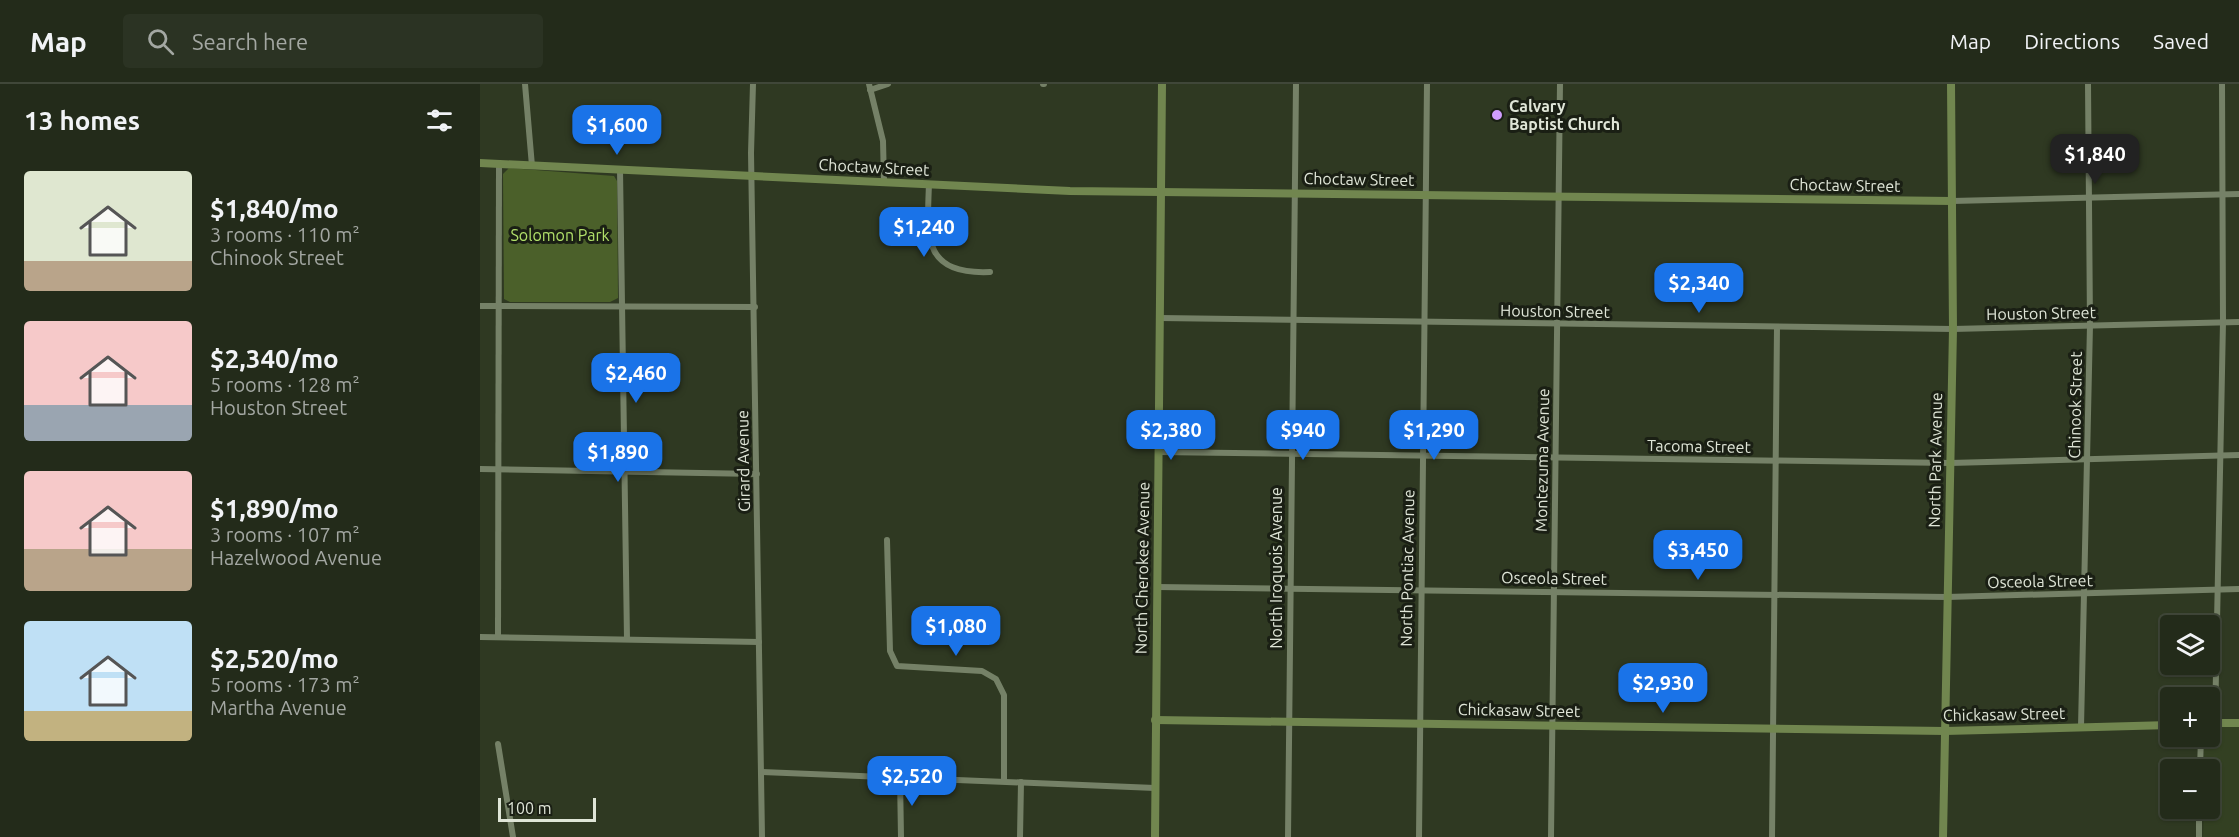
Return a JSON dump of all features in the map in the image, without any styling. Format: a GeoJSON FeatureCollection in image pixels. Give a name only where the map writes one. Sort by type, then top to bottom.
{"type":"FeatureCollection","features":[{"type":"Feature","properties":{"kind":"street"},"geometry":{"type":"LineString","coordinates":[[525,84],[532,165]]}},
{"type":"Feature","properties":{"kind":"street","name":"Girard Avenue"},"geometry":{"type":"LineString","coordinates":[[753,84],[751,153],[762,837]]}},
{"type":"Feature","properties":{"kind":"street"},"geometry":{"type":"LineString","coordinates":[[884,182],[883,141],[869,87],[888,84]]}},
{"type":"Feature","properties":{"kind":"street","name":"North Cherokee Avenue"},"geometry":{"type":"LineString","coordinates":[[1155,837],[1162,84]]}},
{"type":"Feature","properties":{"kind":"street","name":"North Iroquois Avenue"},"geometry":{"type":"LineString","coordinates":[[1288,837],[1296,84]]}},
{"type":"Feature","properties":{"kind":"street","name":"North Pontiac Avenue"},"geometry":{"type":"LineString","coordinates":[[1419,837],[1427,84]]}},
{"type":"Feature","properties":{"kind":"street","name":"Montezuma Avenue"},"geometry":{"type":"LineString","coordinates":[[1551,837],[1560,84]]}},
{"type":"Feature","properties":{"kind":"street","name":"North Park Avenue"},"geometry":{"type":"LineString","coordinates":[[1943,837],[1953,329],[1951,84]]}},
{"type":"Feature","properties":{"kind":"street","name":"Chinook Street"},"geometry":{"type":"LineString","coordinates":[[2081,727],[2090,326],[2088,84]]}},
{"type":"Feature","properties":{"kind":"street"},"geometry":{"type":"LineString","coordinates":[[2214,687],[2219,590],[2223,322],[2222,84]]}},
{"type":"Feature","properties":{"kind":"street","name":"Choctaw Street"},"geometry":{"type":"LineString","coordinates":[[480,163],[1070,191],[1952,201],[2239,194]]}},
{"type":"Feature","properties":{"kind":"street"},"geometry":{"type":"LineString","coordinates":[[498,637],[499,164]]}},
{"type":"Feature","properties":{"kind":"street"},"geometry":{"type":"LineString","coordinates":[[620,170],[627,639]]}},
{"type":"Feature","properties":{"kind":"street"},"geometry":{"type":"LineString","coordinates":[[929,184],[929,236],[930,246],[936,256],[944,263],[966,271],[990,272]]}},
{"type":"Feature","properties":{"kind":"street"},"geometry":{"type":"LineString","coordinates":[[480,306],[755,307]]}},
{"type":"Feature","properties":{"kind":"street","name":"Houston Street"},"geometry":{"type":"LineString","coordinates":[[1160,318],[1953,329],[2239,322]]}},
{"type":"Feature","properties":{"kind":"street"},"geometry":{"type":"LineString","coordinates":[[1773,837],[1777,327]]}},
{"type":"Feature","properties":{"kind":"street","name":"Tacoma Street"},"geometry":{"type":"LineString","coordinates":[[1158,452],[1950,463],[2239,456]]}},
{"type":"Feature","properties":{"kind":"street"},"geometry":{"type":"LineString","coordinates":[[480,469],[757,474]]}},
{"type":"Feature","properties":{"kind":"street"},"geometry":{"type":"LineString","coordinates":[[887,540],[890,651],[897,666],[978,671],[996,679],[1004,695],[1004,781]]}},
{"type":"Feature","properties":{"kind":"street","name":"Osceola Street"},"geometry":{"type":"LineString","coordinates":[[1157,587],[1947,597],[2239,589]]}},
{"type":"Feature","properties":{"kind":"street"},"geometry":{"type":"LineString","coordinates":[[480,637],[759,642]]}},
{"type":"Feature","properties":{"kind":"street","name":"Chickasaw Street"},"geometry":{"type":"LineString","coordinates":[[1155,720],[1945,731],[2160,724]]}},
{"type":"Feature","properties":{"kind":"street"},"geometry":{"type":"LineString","coordinates":[[2220,723],[2239,723]]}},
{"type":"Feature","properties":{"kind":"street"},"geometry":{"type":"LineString","coordinates":[[498,744],[513,837]]}},
{"type":"Feature","properties":{"kind":"street"},"geometry":{"type":"LineString","coordinates":[[762,772],[1155,788]]}},
{"type":"Feature","properties":{"kind":"street"},"geometry":{"type":"LineString","coordinates":[[900,777],[901,837]]}},
{"type":"Feature","properties":{"kind":"street"},"geometry":{"type":"LineString","coordinates":[[1020,837],[1021,782]]}},
{"type":"Feature","properties":{"kind":"street"},"geometry":{"type":"LineString","coordinates":[[2199,819],[2199,837]]}},
{"type":"Feature","properties":{"kind":"shaded area"},"geometry":{"type":"Polygon","coordinates":[[[2239,726],[2239,837],[2203,837],[2204,819],[2220,819],[2220,759],[2204,759],[2204,749],[2204,747],[2220,747],[2220,727],[2239,726]]]}},
{"type":"Feature","properties":{"kind":"green space","name":"Solomon Park"},"geometry":{"type":"Polygon","coordinates":[[[509,168],[614,176],[617,181],[618,298],[610,302],[510,302],[504,299],[503,174],[509,168]]]}},
{"type":"Feature","properties":{"kind":"place","name":"Calvary Baptist Church"},"geometry":{"type":"Point","coordinates":[1497,115]}}]}
